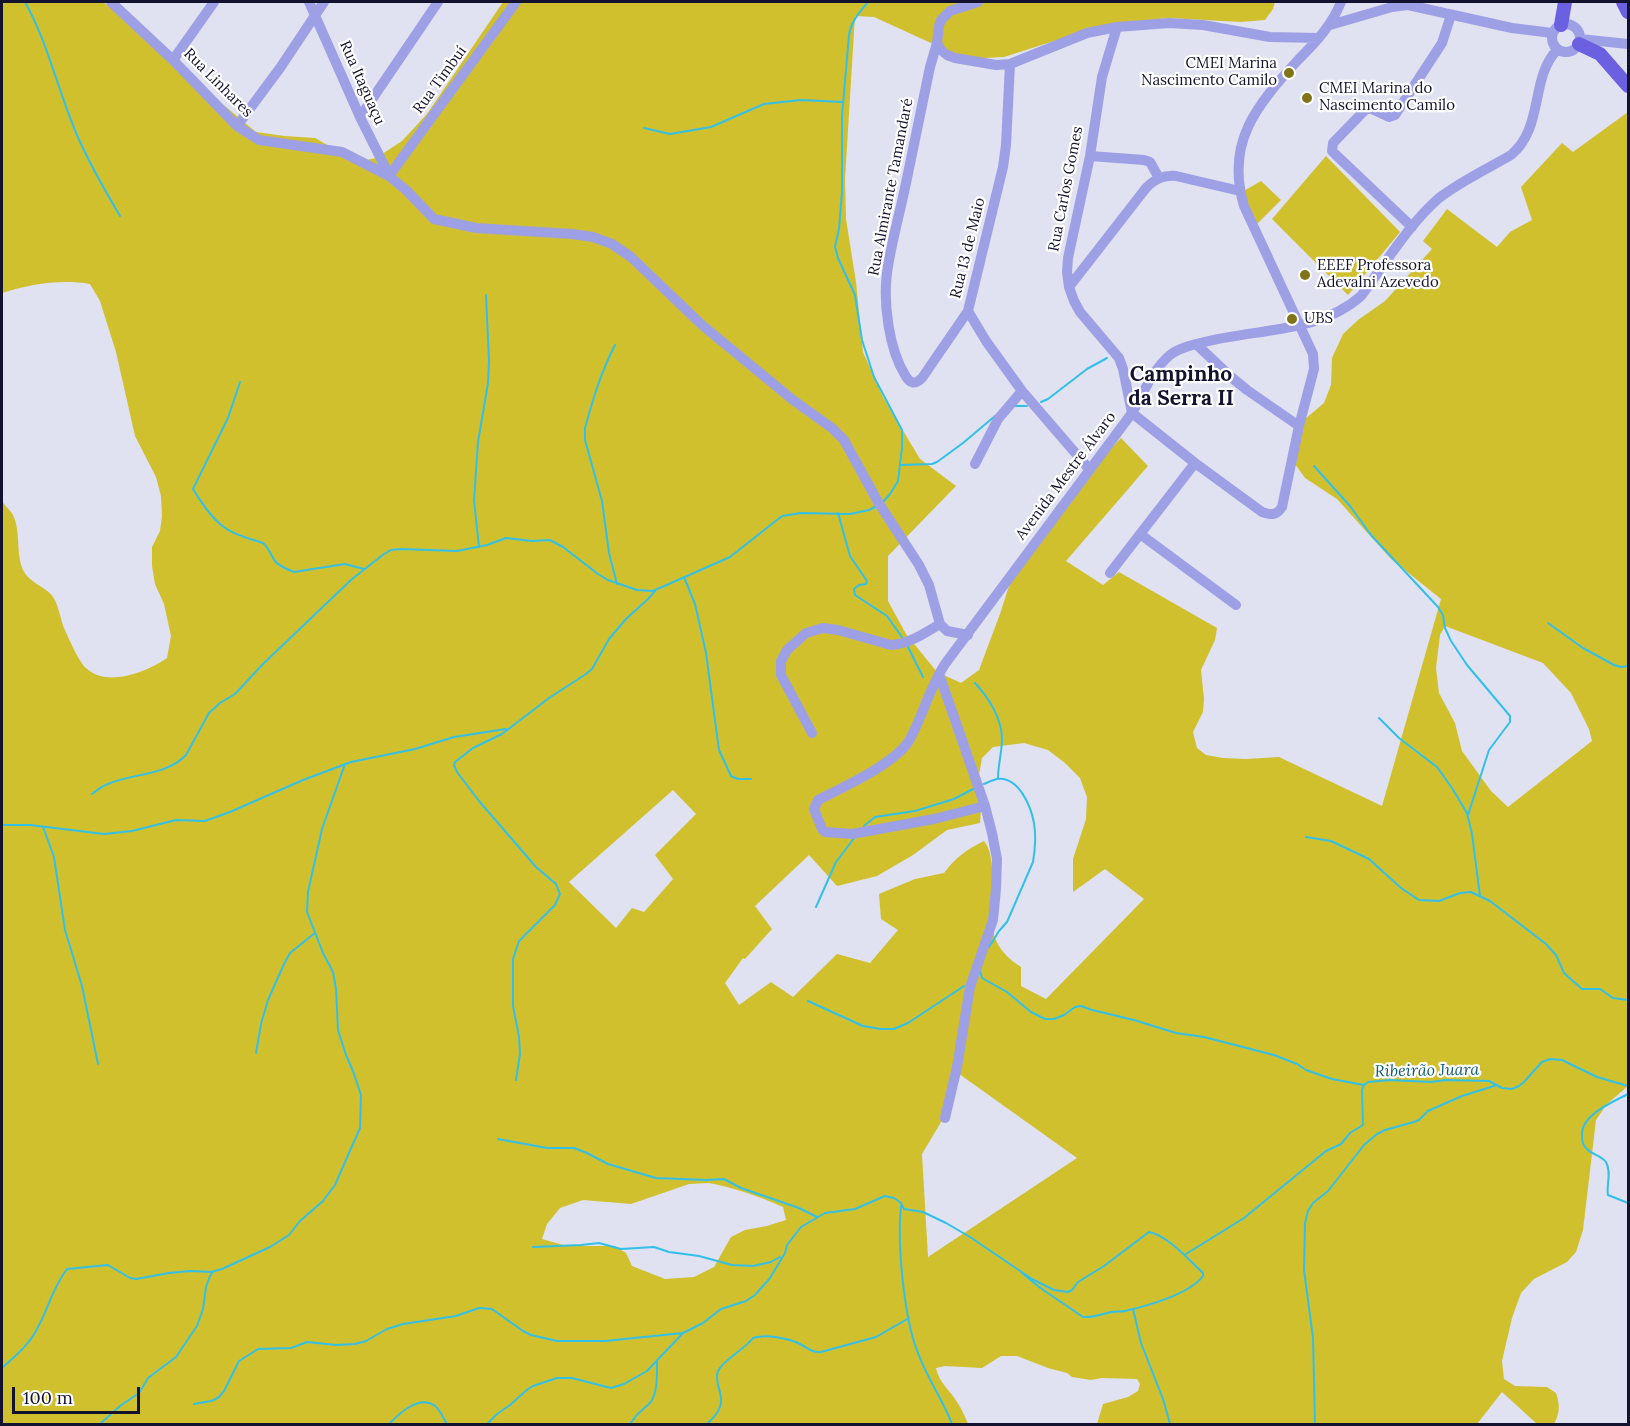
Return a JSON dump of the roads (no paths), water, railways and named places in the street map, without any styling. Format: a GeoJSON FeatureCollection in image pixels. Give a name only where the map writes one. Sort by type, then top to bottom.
{"type":"FeatureCollection","features":[{"type":"Feature","properties":{"kind":"main road"},"geometry":{"type":"LineString","coordinates":[[1557,29],[1565,2]]}},
{"type":"Feature","properties":{"kind":"main road"},"geometry":{"type":"LineString","coordinates":[[1623,2],[1629,12]]}},
{"type":"Feature","properties":{"kind":"main road"},"geometry":{"type":"LineString","coordinates":[[1580,41],[1600,54],[1629,86]]}},
{"type":"Feature","properties":{"kind":"street","name":"Rua Linhares"},"geometry":{"type":"LineString","coordinates":[[111,2],[173,60],[237,126],[259,140],[342,152],[389,176]]}},
{"type":"Feature","properties":{"kind":"street"},"geometry":{"type":"LineString","coordinates":[[173,60],[214,2]]}},
{"type":"Feature","properties":{"kind":"street","name":"Rua Itaguaçu"},"geometry":{"type":"LineString","coordinates":[[309,2],[389,176]]}},
{"type":"Feature","properties":{"kind":"street"},"geometry":{"type":"LineString","coordinates":[[237,126],[280,68],[324,2]]}},
{"type":"Feature","properties":{"kind":"street"},"geometry":{"type":"LineString","coordinates":[[360,117],[438,2]]}},
{"type":"Feature","properties":{"kind":"street","name":"Rua Timbuí"},"geometry":{"type":"LineString","coordinates":[[389,176],[516,2]]}},
{"type":"Feature","properties":{"kind":"street"},"geometry":{"type":"LineString","coordinates":[[978,2],[950,11],[941,20],[937,44],[947,55],[996,65],[1010,64],[1087,33],[1117,27],[1169,23],[1203,25],[1258,36],[1319,38]]}},
{"type":"Feature","properties":{"kind":"street"},"geometry":{"type":"LineString","coordinates":[[1132,413],[1262,512],[1270,515],[1279,512],[1314,369],[1313,354],[1244,206],[1240,191],[1239,163],[1242,142],[1254,113],[1330,25],[1341,2]]}},
{"type":"Feature","properties":{"kind":"street"},"geometry":{"type":"LineString","coordinates":[[1330,25],[1408,5],[1512,28],[1557,29],[1568,24],[1578,31],[1580,41]]}},
{"type":"Feature","properties":{"kind":"street"},"geometry":{"type":"LineString","coordinates":[[1412,226],[1335,154],[1332,148],[1333,143],[1366,109],[1372,109],[1389,117],[1395,115],[1442,43],[1451,15]]}},
{"type":"Feature","properties":{"kind":"street","name":"Rua Carlos Gomes"},"geometry":{"type":"LineString","coordinates":[[1117,27],[1100,88],[1090,156],[1067,272],[1069,287],[1080,312],[1119,358],[1132,413]]}},
{"type":"Feature","properties":{"kind":"street"},"geometry":{"type":"LineString","coordinates":[[1557,29],[1552,43],[1557,50],[1566,52],[1571,51],[1580,41],[1629,44]]}},
{"type":"Feature","properties":{"kind":"street","name":"Rua Almirante Tamandaré"},"geometry":{"type":"LineString","coordinates":[[937,44],[930,66],[887,273],[889,322],[893,346],[903,371],[911,382],[922,378],[968,312]]}},
{"type":"Feature","properties":{"kind":"street","name":"Avenida Mestre Álvaro"},"geometry":{"type":"LineString","coordinates":[[985,806],[934,819],[852,834],[825,832],[814,809],[818,800],[891,760],[909,742],[939,674],[1132,413],[1157,371],[1170,355],[1196,344],[1336,313],[1353,303],[1361,296],[1412,226],[1430,206],[1453,188],[1518,150],[1528,134],[1546,64],[1557,50]]}},
{"type":"Feature","properties":{"kind":"street","name":"Rua 13 de Maio"},"geometry":{"type":"LineString","coordinates":[[1010,64],[1003,167],[968,312],[1022,391],[1089,470]]}},
{"type":"Feature","properties":{"kind":"street"},"geometry":{"type":"LineString","coordinates":[[1090,156],[1144,160],[1150,162],[1159,178]]}},
{"type":"Feature","properties":{"kind":"street"},"geometry":{"type":"LineString","coordinates":[[389,176],[434,219],[476,228],[593,237],[612,244],[631,257],[702,325],[839,435],[848,446],[878,502],[924,576],[940,624],[946,631],[968,634]]}},
{"type":"Feature","properties":{"kind":"street"},"geometry":{"type":"LineString","coordinates":[[1069,287],[1146,188],[1159,178],[1176,176],[1240,191]]}},
{"type":"Feature","properties":{"kind":"street"},"geometry":{"type":"LineString","coordinates":[[1196,344],[1247,390],[1299,426]]}},
{"type":"Feature","properties":{"kind":"street"},"geometry":{"type":"LineString","coordinates":[[975,464],[998,419],[1022,391]]}},
{"type":"Feature","properties":{"kind":"street"},"geometry":{"type":"LineString","coordinates":[[1110,573],[1195,463]]}},
{"type":"Feature","properties":{"kind":"street"},"geometry":{"type":"LineString","coordinates":[[1140,534],[1236,605]]}},
{"type":"Feature","properties":{"kind":"street"},"geometry":{"type":"LineString","coordinates":[[812,733],[781,675],[781,661],[787,650],[806,633],[824,628],[891,645],[915,639],[940,624]]}},
{"type":"Feature","properties":{"kind":"street"},"geometry":{"type":"LineString","coordinates":[[939,674],[985,806],[997,859],[995,911],[991,929],[970,987],[957,1066],[945,1118]]}},
{"type":"Feature","properties":{"kind":"waterway"},"geometry":{"type":"LineString","coordinates":[[25,2],[40,34],[77,135],[120,216]]}},
{"type":"Feature","properties":{"kind":"waterway"},"geometry":{"type":"LineString","coordinates":[[868,2],[854,21],[849,35],[842,116],[842,192],[835,247],[855,295],[862,340],[874,377],[902,430],[898,481],[883,502]]}},
{"type":"Feature","properties":{"kind":"waterway"},"geometry":{"type":"LineString","coordinates":[[644,128],[670,134],[711,127],[764,104],[801,100],[843,102]]}},
{"type":"Feature","properties":{"kind":"waterway"},"geometry":{"type":"LineString","coordinates":[[479,547],[474,500],[478,442],[488,383],[486,295]]}},
{"type":"Feature","properties":{"kind":"waterway"},"geometry":{"type":"LineString","coordinates":[[615,345],[594,396],[585,428],[585,440],[602,501],[609,553],[617,584]]}},
{"type":"Feature","properties":{"kind":"waterway"},"geometry":{"type":"LineString","coordinates":[[1041,402],[1087,369],[1107,358]]}},
{"type":"Feature","properties":{"kind":"waterway"},"geometry":{"type":"LineString","coordinates":[[240,382],[228,418],[193,489],[200,500],[222,526],[235,534],[263,543],[275,561],[286,569],[294,572],[345,564],[364,569]]}},
{"type":"Feature","properties":{"kind":"waterway"},"geometry":{"type":"LineString","coordinates":[[1015,406],[1027,406]]}},
{"type":"Feature","properties":{"kind":"waterway"},"geometry":{"type":"LineString","coordinates":[[900,465],[937,462],[995,416]]}},
{"type":"Feature","properties":{"kind":"waterway"},"geometry":{"type":"LineString","coordinates":[[1314,466],[1350,506],[1371,535],[1438,607],[1443,615],[1445,628],[1451,641],[1467,665],[1510,716],[1510,722],[1489,750],[1468,815]]}},
{"type":"Feature","properties":{"kind":"waterway"},"geometry":{"type":"LineString","coordinates":[[92,794],[118,780],[159,771],[178,762],[186,755],[209,713],[235,694],[352,579],[391,550],[457,551],[487,545],[506,538],[532,541],[550,540],[608,580],[637,590],[653,591],[730,557],[782,516],[801,513],[850,514],[875,507]]}},
{"type":"Feature","properties":{"kind":"waterway"},"geometry":{"type":"LineString","coordinates":[[838,513],[850,556],[867,581],[866,584],[854,589],[855,595],[887,616],[904,640]]}},
{"type":"Feature","properties":{"kind":"waterway"},"geometry":{"type":"LineString","coordinates":[[684,577],[695,604],[706,653],[719,750],[731,776],[738,779],[751,779]]}},
{"type":"Feature","properties":{"kind":"waterway"},"geometry":{"type":"LineString","coordinates":[[516,1080],[520,1054],[513,1006],[513,959],[519,941],[555,905],[560,894],[556,884],[536,867],[479,801],[454,765],[473,748],[502,734],[592,669],[609,639],[655,591]]}},
{"type":"Feature","properties":{"kind":"waterway"},"geometry":{"type":"LineString","coordinates":[[1548,623],[1583,648],[1614,665],[1628,666]]}},
{"type":"Feature","properties":{"kind":"waterway"},"geometry":{"type":"LineString","coordinates":[[907,645],[923,677]]}},
{"type":"Feature","properties":{"kind":"waterway"},"geometry":{"type":"LineString","coordinates":[[975,683],[990,702],[1000,724],[1002,739],[998,778]]}},
{"type":"Feature","properties":{"kind":"waterway"},"geometry":{"type":"LineString","coordinates":[[1379,718],[1399,738],[1437,767],[1467,813],[1480,896]]}},
{"type":"Feature","properties":{"kind":"waterway"},"geometry":{"type":"LineString","coordinates":[[2,825],[30,825],[104,834],[132,831],[176,820],[205,821],[351,762],[415,749],[454,737],[506,729]]}},
{"type":"Feature","properties":{"kind":"waterway"},"geometry":{"type":"LineString","coordinates":[[2,1368],[34,1335],[67,1269],[108,1265],[136,1279],[169,1273],[211,1272],[222,1269],[270,1247],[289,1235],[300,1221],[323,1201],[335,1185],[360,1128],[361,1095],[338,1030],[333,972],[307,912],[308,892],[322,829],[345,764]]}},
{"type":"Feature","properties":{"kind":"waterway"},"geometry":{"type":"LineString","coordinates":[[984,784],[997,779],[1005,779],[1018,787],[1027,801],[1035,832],[1033,862],[1007,922],[989,947]]}},
{"type":"Feature","properties":{"kind":"waterway"},"geometry":{"type":"LineString","coordinates":[[864,826],[875,817],[915,811],[954,799],[975,788]]}},
{"type":"Feature","properties":{"kind":"waterway"},"geometry":{"type":"LineString","coordinates":[[43,827],[54,857],[65,930],[82,986],[98,1064]]}},
{"type":"Feature","properties":{"kind":"waterway"},"geometry":{"type":"LineString","coordinates":[[816,907],[836,862],[855,837]]}},
{"type":"Feature","properties":{"kind":"waterway"},"geometry":{"type":"LineString","coordinates":[[1306,837],[1331,841],[1369,859],[1401,888],[1419,900],[1439,901],[1460,893],[1471,892],[1490,901],[1546,944],[1556,955],[1564,973],[1582,989],[1600,989],[1613,998],[1628,1000]]}},
{"type":"Feature","properties":{"kind":"waterway"},"geometry":{"type":"LineString","coordinates":[[256,1053],[268,1000],[284,964],[290,953],[315,933]]}},
{"type":"Feature","properties":{"kind":"waterway"},"geometry":{"type":"LineString","coordinates":[[980,971],[982,978],[1007,992],[1031,1012],[1045,1019],[1054,1019],[1081,1006],[1176,1033],[1204,1037],[1274,1055],[1332,1079],[1364,1085]]}},
{"type":"Feature","properties":{"kind":"waterway"},"geometry":{"type":"LineString","coordinates":[[808,1001],[863,1026],[894,1029],[908,1023],[964,986]]}},
{"type":"Feature","properties":{"kind":"waterway","name":"Ribeirão Juara"},"geometry":{"type":"LineString","coordinates":[[1364,1085],[1368,1082],[1390,1080],[1489,1081],[1502,1088],[1512,1089],[1524,1082],[1542,1062],[1550,1059],[1562,1060],[1597,1077],[1628,1086]]}},
{"type":"Feature","properties":{"kind":"waterway","name":"Ribeirão Juara"},"geometry":{"type":"LineString","coordinates":[[1186,1254],[1244,1218],[1326,1151],[1341,1144],[1350,1133],[1363,1125],[1362,1090],[1364,1085]]}},
{"type":"Feature","properties":{"kind":"waterway"},"geometry":{"type":"LineString","coordinates":[[1315,1424],[1313,1338],[1304,1270],[1305,1223],[1308,1211],[1313,1203],[1328,1191],[1364,1145],[1377,1134],[1419,1120],[1428,1111],[1462,1096],[1497,1085]]}},
{"type":"Feature","properties":{"kind":"waterway"},"geometry":{"type":"LineString","coordinates":[[1628,1094],[1606,1105],[1592,1116],[1586,1122],[1582,1136],[1586,1148],[1606,1162],[1609,1170],[1608,1195],[1628,1203]]}},
{"type":"Feature","properties":{"kind":"waterway"},"geometry":{"type":"LineString","coordinates":[[498,1139],[547,1148],[574,1148],[608,1164],[656,1178],[724,1179],[741,1188],[799,1208],[817,1217]]}},
{"type":"Feature","properties":{"kind":"waterway","name":"Ribeirão Juara"},"geometry":{"type":"LineString","coordinates":[[487,1424],[528,1389],[557,1378],[572,1378],[611,1388],[624,1384],[647,1371],[683,1333],[703,1323],[721,1309],[746,1301],[755,1295],[770,1278],[785,1253],[787,1245],[801,1227],[825,1213],[855,1209],[885,1196],[894,1198],[901,1203],[904,1209],[923,1212],[946,1223],[1032,1279],[1054,1290],[1068,1292],[1072,1290],[1078,1282],[1104,1266],[1149,1232],[1171,1243],[1203,1273],[1203,1276],[1178,1294],[1156,1302],[1125,1311],[1083,1317],[1021,1272]]}},
{"type":"Feature","properties":{"kind":"waterway"},"geometry":{"type":"LineString","coordinates":[[901,1206],[901,1260],[909,1321],[922,1362],[952,1424]]}},
{"type":"Feature","properties":{"kind":"waterway"},"geometry":{"type":"LineString","coordinates":[[533,1247],[599,1243],[621,1249],[654,1247],[732,1265],[753,1266],[771,1262],[780,1257]]}},
{"type":"Feature","properties":{"kind":"waterway"},"geometry":{"type":"LineString","coordinates":[[100,1424],[139,1393],[148,1378],[176,1357],[197,1326],[203,1309],[206,1287],[213,1272]]}},
{"type":"Feature","properties":{"kind":"waterway"},"geometry":{"type":"LineString","coordinates":[[194,1404],[218,1398],[239,1361],[258,1349],[291,1348],[307,1342],[355,1344],[403,1324],[456,1316],[479,1308],[492,1309],[531,1335],[557,1341],[605,1341],[683,1333]]}},
{"type":"Feature","properties":{"kind":"waterway"},"geometry":{"type":"LineString","coordinates":[[1133,1309],[1141,1343],[1163,1399],[1170,1424]]}},
{"type":"Feature","properties":{"kind":"waterway"},"geometry":{"type":"LineString","coordinates":[[707,1424],[717,1413],[721,1404],[717,1380],[718,1371],[753,1338],[764,1336],[783,1338],[813,1351],[821,1352],[876,1337],[909,1318]]}},
{"type":"Feature","properties":{"kind":"waterway"},"geometry":{"type":"LineString","coordinates":[[630,1424],[652,1400],[656,1384],[657,1362]]}},
{"type":"Feature","properties":{"kind":"waterway","name":"Ribeirão Juara"},"geometry":{"type":"LineString","coordinates":[[389,1424],[409,1407],[422,1402],[434,1405],[447,1424]]}},
{"type":"Feature","properties":{"kind":"place","name":"CMEI Marina Nascimento Camilo"},"geometry":{"type":"Point","coordinates":[1289,73]}},
{"type":"Feature","properties":{"kind":"place","name":"CMEI Marina do Nascimento Camilo"},"geometry":{"type":"Point","coordinates":[1307,98]}},
{"type":"Feature","properties":{"kind":"place","name":"EEEF Professora Adevalni Azevedo"},"geometry":{"type":"Point","coordinates":[1305,275]}},
{"type":"Feature","properties":{"kind":"place","name":"UBS"},"geometry":{"type":"Point","coordinates":[1292,319]}},
{"type":"Feature","properties":{"kind":"district","name":"Campinho da Serra II"},"geometry":{"type":"Point","coordinates":[1181,387]}}]}
